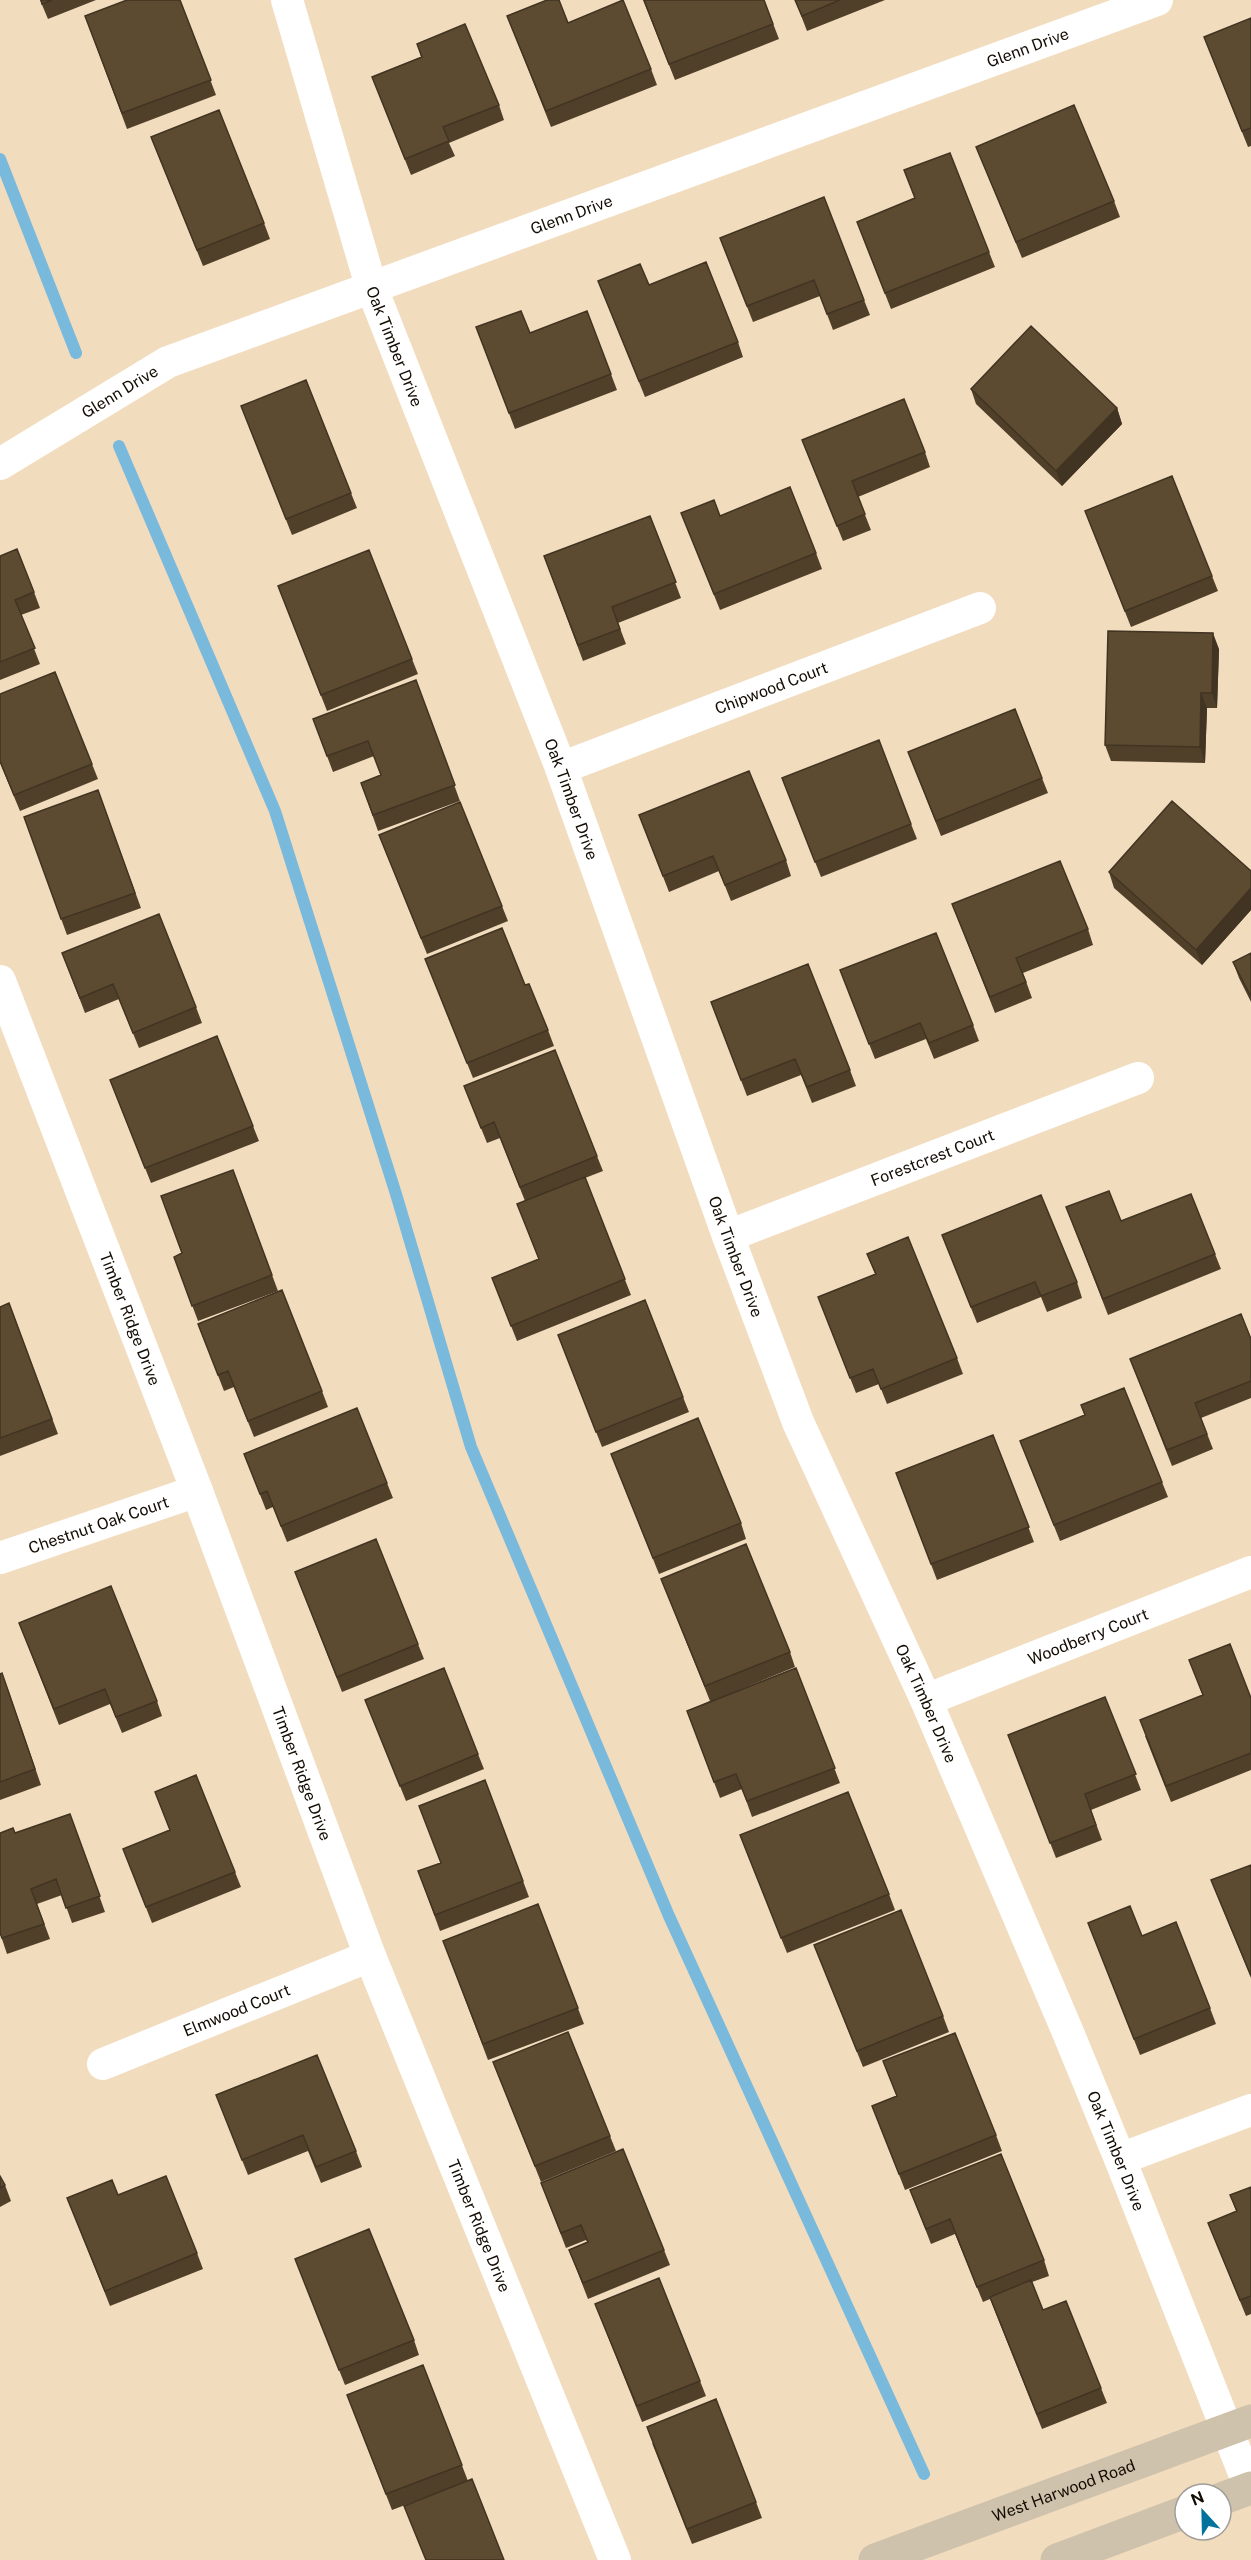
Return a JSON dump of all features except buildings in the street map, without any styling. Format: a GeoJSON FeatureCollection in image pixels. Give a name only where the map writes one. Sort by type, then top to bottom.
{"type":"FeatureCollection","features":[{"type":"Feature","properties":{"kind":"main road","name":"West Harwood Road"},"geometry":{"type":"LineString","coordinates":[[874,2560],[1239,2425]]}},
{"type":"Feature","properties":{"kind":"main road"},"geometry":{"type":"LineString","coordinates":[[1233,2495],[1251,2488]]}},
{"type":"Feature","properties":{"kind":"main road"},"geometry":{"type":"LineString","coordinates":[[1057,2560],[1173,2516]]}},
{"type":"Feature","properties":{"kind":"street","name":"Oak Timber Drive"},"geometry":{"type":"LineString","coordinates":[[287,0],[371,286],[561,768],[728,1236],[798,1422],[926,1700],[1120,2159],[1239,2425],[1251,2488]]}},
{"type":"Feature","properties":{"kind":"street","name":"Glenn Drive"},"geometry":{"type":"LineString","coordinates":[[0,464],[168,362],[1157,0]]}},
{"type":"Feature","properties":{"kind":"street","name":"Chipwood Court"},"geometry":{"type":"LineString","coordinates":[[561,768],[980,609]]}},
{"type":"Feature","properties":{"kind":"street","name":"Timber Ridge Drive"},"geometry":{"type":"LineString","coordinates":[[2,996],[197,1491],[370,1956],[615,2560]]}},
{"type":"Feature","properties":{"kind":"street","name":"Forestcrest Court"},"geometry":{"type":"LineString","coordinates":[[728,1236],[1138,1078]]}},
{"type":"Feature","properties":{"kind":"street","name":"Chestnut Oak Court"},"geometry":{"type":"LineString","coordinates":[[0,1558],[197,1491]]}},
{"type":"Feature","properties":{"kind":"street","name":"Woodberry Court"},"geometry":{"type":"LineString","coordinates":[[926,1700],[1251,1572]]}},
{"type":"Feature","properties":{"kind":"street","name":"Elmwood Court"},"geometry":{"type":"LineString","coordinates":[[104,2064],[370,1956]]}},
{"type":"Feature","properties":{"kind":"street"},"geometry":{"type":"LineString","coordinates":[[1120,2159],[1251,2110]]}},
{"type":"Feature","properties":{"kind":"waterway"},"geometry":{"type":"LineString","coordinates":[[0,159],[76,353]]}},
{"type":"Feature","properties":{"kind":"waterway"},"geometry":{"type":"LineString","coordinates":[[119,446],[275,811],[396,1194],[471,1447],[669,1916],[924,2474]]}}]}
